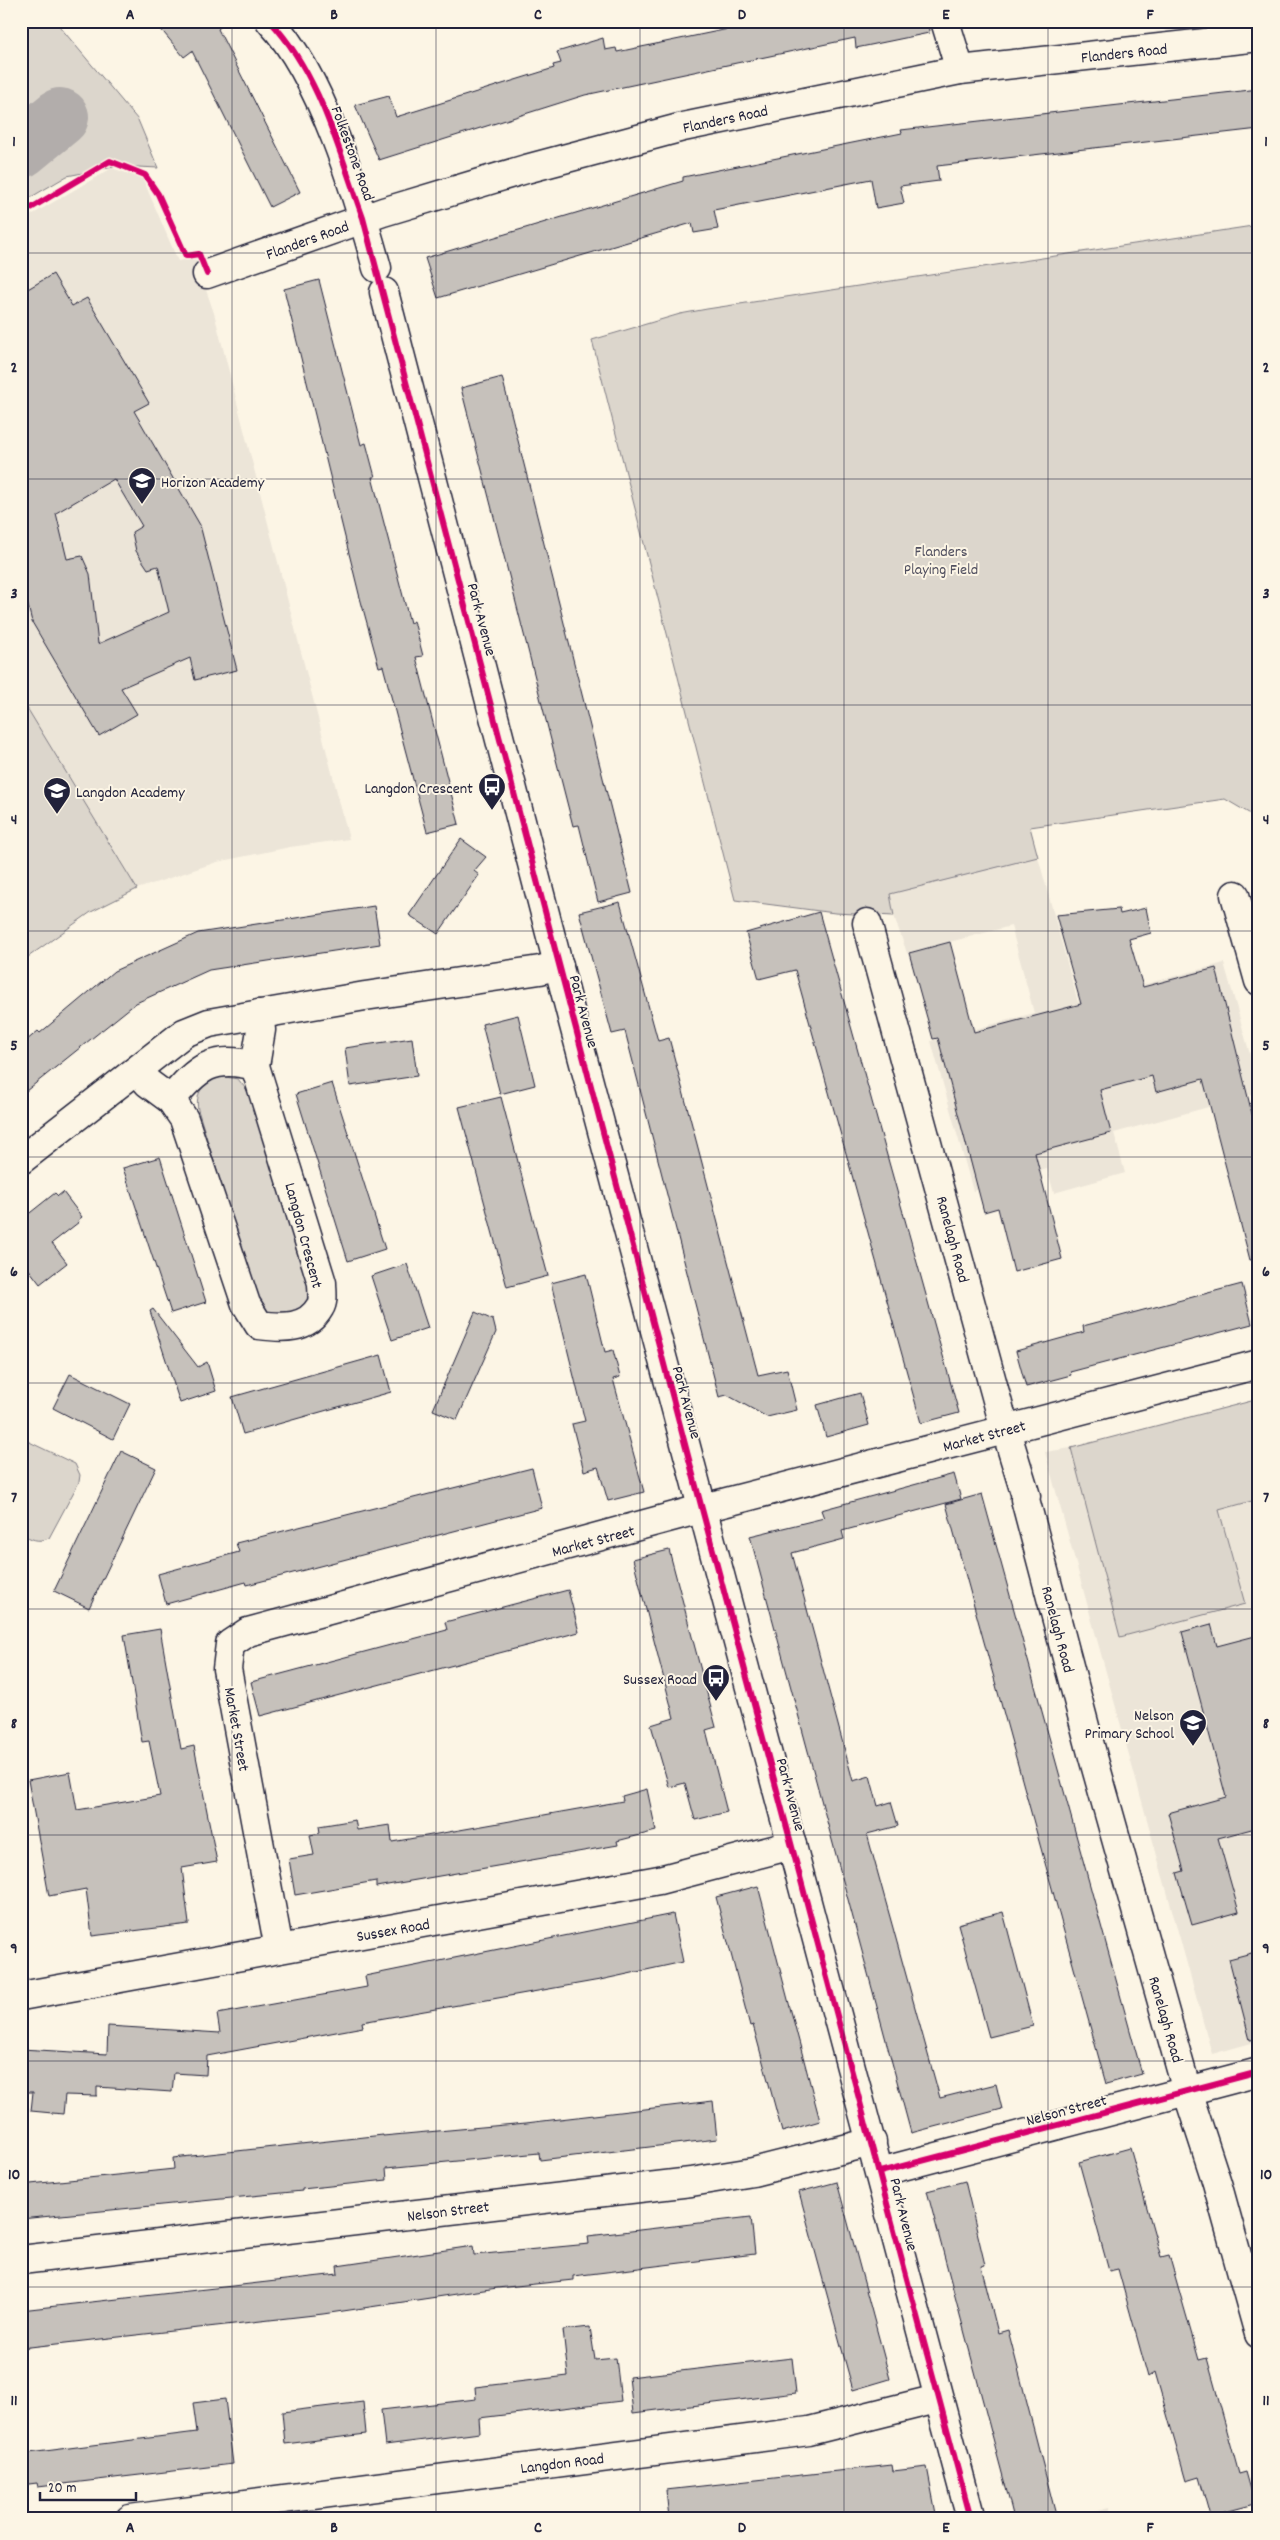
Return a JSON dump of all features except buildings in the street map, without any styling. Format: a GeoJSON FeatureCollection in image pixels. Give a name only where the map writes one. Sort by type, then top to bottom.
{"type":"FeatureCollection","features":[{"type":"Feature","properties":{"kind":"street","name":"Folkestone Road"},"geometry":{"type":"LineString","coordinates":[[270,21],[302,65],[323,108],[363,218]]}},
{"type":"Feature","properties":{"kind":"street"},"geometry":{"type":"LineString","coordinates":[[945,21],[960,70]]}},
{"type":"Feature","properties":{"kind":"street","name":"Flanders Road"},"geometry":{"type":"LineString","coordinates":[[207,274],[363,218],[526,169],[683,127],[960,70],[1222,31],[1259,37]]}},
{"type":"Feature","properties":{"kind":"street","name":"Park Avenue"},"geometry":{"type":"LineString","coordinates":[[363,218],[702,1509],[880,2172],[937,2399],[971,2519]]}},
{"type":"Feature","properties":{"kind":"street"},"geometry":{"type":"LineString","coordinates":[[1234,895],[1259,981]]}},
{"type":"Feature","properties":{"kind":"street","name":"Ranelagh Road"},"geometry":{"type":"LineString","coordinates":[[867,922],[1006,1430],[1026,1496],[1024,1499],[1093,1757],[1187,2091],[1216,2183],[1259,2334]]}},
{"type":"Feature","properties":{"kind":"street"},"geometry":{"type":"LineString","coordinates":[[21,1160],[138,1071],[184,1033],[209,1023],[540,970],[559,965]]}},
{"type":"Feature","properties":{"kind":"street","name":"Langdon Crescent"},"geometry":{"type":"LineString","coordinates":[[138,1071],[148,1083],[171,1100],[184,1119],[246,1304],[259,1325],[285,1329],[308,1321],[321,1306],[322,1283],[255,1066],[261,1030],[259,1014]]}},
{"type":"Feature","properties":{"kind":"street"},"geometry":{"type":"LineString","coordinates":[[171,1100],[189,1078],[218,1061],[237,1061],[255,1066]]}},
{"type":"Feature","properties":{"kind":"street","name":"Market Street"},"geometry":{"type":"LineString","coordinates":[[279,1950],[227,1670],[230,1644],[248,1632],[702,1509],[1259,1364]]}},
{"type":"Feature","properties":{"kind":"street","name":"Sussex Road"},"geometry":{"type":"LineString","coordinates":[[21,1996],[660,1880],[792,1846]]}},
{"type":"Feature","properties":{"kind":"street","name":"Nelson Street"},"geometry":{"type":"LineString","coordinates":[[880,2172],[1259,2072]]}},
{"type":"Feature","properties":{"kind":"street","name":"Nelson Street"},"geometry":{"type":"LineString","coordinates":[[21,2260],[691,2182],[753,2172],[872,2142]]}},
{"type":"Feature","properties":{"kind":"street","name":"Langdon Road"},"geometry":{"type":"LineString","coordinates":[[130,2519],[184,2515],[809,2431],[937,2399]]}},
{"type":"Feature","properties":{"kind":"shaded area","name":"Horizon Academy"},"geometry":{"type":"Polygon","coordinates":[[[112,168],[143,179],[178,261],[195,258],[214,313],[349,839],[290,847],[217,862],[137,889],[91,912],[21,962],[21,221],[112,168]]]}},
{"type":"Feature","properties":{"kind":"shaded area"},"geometry":{"type":"Polygon","coordinates":[[[1038,857],[1078,1002],[1224,963],[1259,1086],[1259,1093],[1114,1133],[1125,1173],[1054,1193],[1047,1169],[973,1191],[931,1041],[1034,1013],[1011,926],[907,953],[894,916],[890,894],[1038,857]]]}},
{"type":"Feature","properties":{"kind":"shaded area","name":"Nelson Primary School"},"geometry":{"type":"Polygon","coordinates":[[[1259,1399],[1259,2041],[1212,2054],[1045,1452],[1071,1448],[1259,1399]]]}},
{"type":"Feature","properties":{"kind":"shaded area"},"geometry":{"type":"Polygon","coordinates":[[[1109,2507],[1110,2514],[1225,2519],[1063,2519],[1109,2507]]]}},
{"type":"Feature","properties":{"kind":"green space"},"geometry":{"type":"Polygon","coordinates":[[[21,21],[55,21],[138,120],[158,168],[119,166],[67,176],[21,203],[21,21]]]}},
{"type":"Feature","properties":{"kind":"green space","name":"Flanders Playing Field"},"geometry":{"type":"Polygon","coordinates":[[[1259,225],[1259,819],[1225,799],[1030,827],[1038,857],[890,894],[894,916],[835,913],[735,900],[592,340],[680,314],[707,309],[1259,225]]]}},
{"type":"Feature","properties":{"kind":"green space","name":"Langdon Academy"},"geometry":{"type":"Polygon","coordinates":[[[21,698],[137,889],[91,912],[21,962],[21,698]]]}},
{"type":"Feature","properties":{"kind":"green space"},"geometry":{"type":"Polygon","coordinates":[[[219,1076],[238,1079],[249,1093],[311,1289],[307,1303],[293,1315],[267,1312],[257,1299],[198,1110],[197,1104],[201,1089],[213,1078],[219,1076]]]}},
{"type":"Feature","properties":{"kind":"green space"},"geometry":{"type":"Polygon","coordinates":[[[1259,1399],[1259,1499],[1219,1510],[1245,1604],[1120,1637],[1071,1448],[1259,1399]]]}},
{"type":"Feature","properties":{"kind":"green space"},"geometry":{"type":"Polygon","coordinates":[[[21,1438],[75,1464],[80,1475],[79,1482],[49,1538],[41,1540],[35,1540],[21,1534],[21,1438]]]}},
{"type":"Feature","properties":{"kind":"waterway"},"geometry":{"type":"LineString","coordinates":[[21,149],[60,117]]}},
{"type":"Feature","properties":{"kind":"cycle path"},"geometry":{"type":"LineString","coordinates":[[270,21],[287,42],[315,89],[336,141],[363,218],[702,1509],[971,2519]]}},
{"type":"Feature","properties":{"kind":"cycle path"},"geometry":{"type":"LineString","coordinates":[[21,214],[110,161],[145,175],[158,194],[186,256],[199,254],[207,274]]}},
{"type":"Feature","properties":{"kind":"cycle path"},"geometry":{"type":"LineString","coordinates":[[880,2172],[1259,2072]]}},
{"type":"Feature","properties":{"kind":"place","name":"Horizon Academy"},"geometry":{"type":"Point","coordinates":[142,505]}},
{"type":"Feature","properties":{"kind":"place","name":"Langdon Crescent"},"geometry":{"type":"Point","coordinates":[492,811]}},
{"type":"Feature","properties":{"kind":"place","name":"Langdon Academy"},"geometry":{"type":"Point","coordinates":[57,815]}},
{"type":"Feature","properties":{"kind":"place","name":"Sussex Road"},"geometry":{"type":"Point","coordinates":[716,1702]}},
{"type":"Feature","properties":{"kind":"place","name":"Nelson Primary School"},"geometry":{"type":"Point","coordinates":[1193,1747]}}]}
